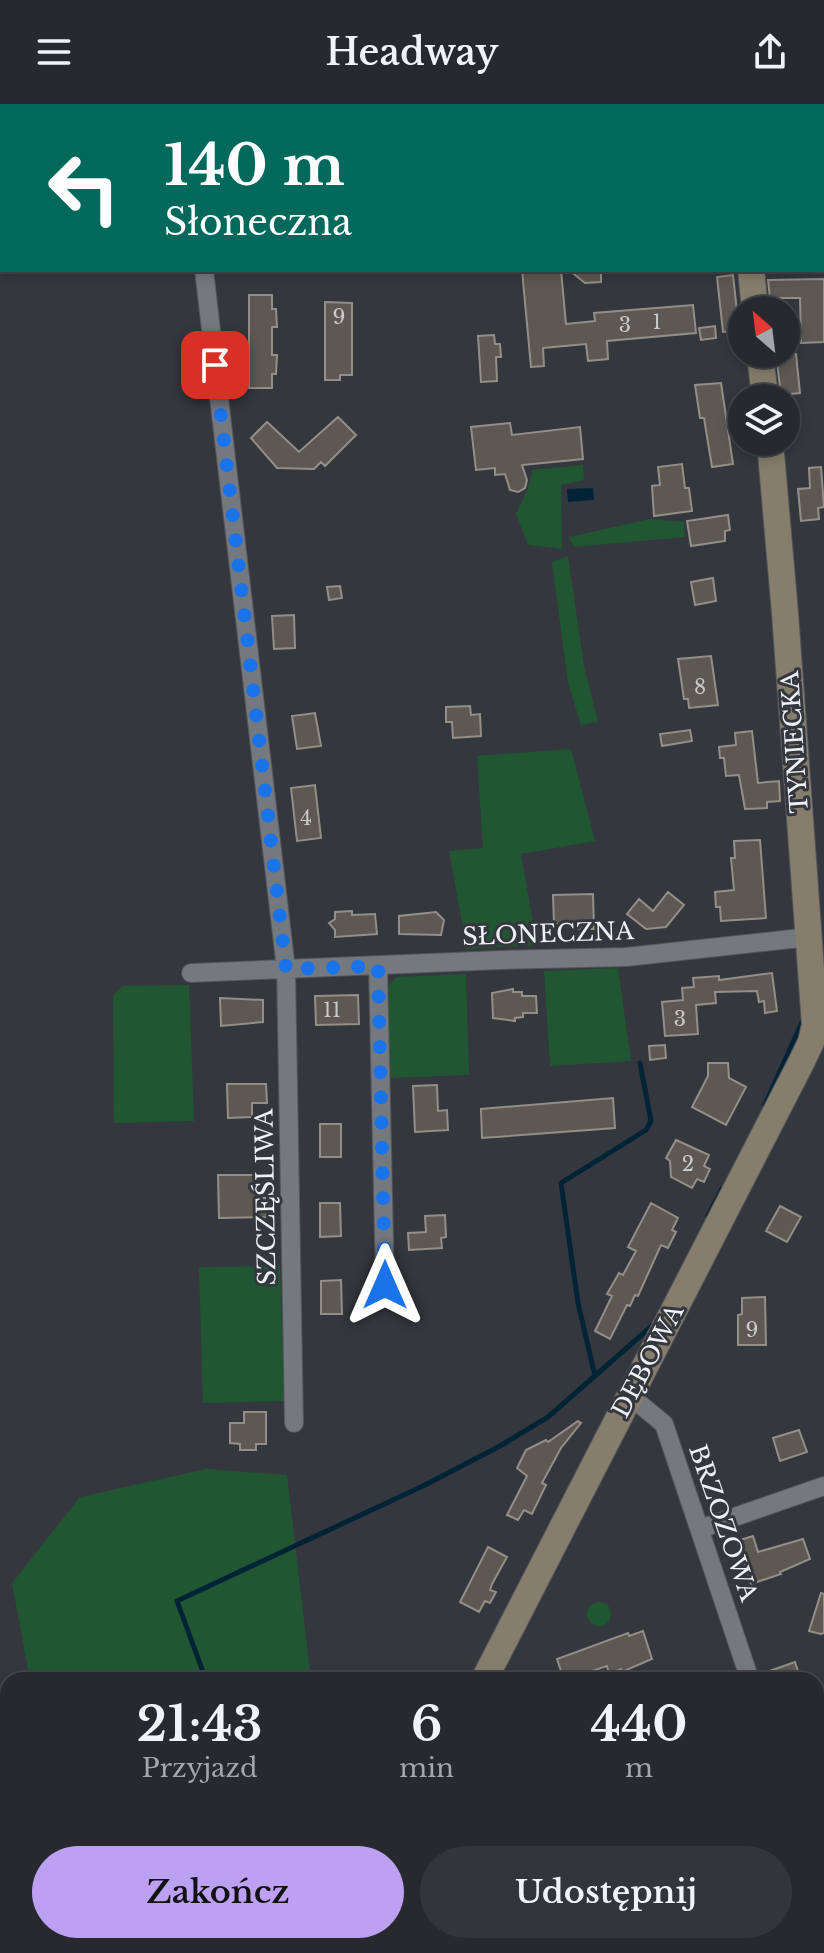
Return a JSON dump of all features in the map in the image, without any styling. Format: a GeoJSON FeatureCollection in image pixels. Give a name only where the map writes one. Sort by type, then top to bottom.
{"type":"FeatureCollection","features":[{"type":"Feature","properties":{"kind":"street","name":"SZCZĘŚLIWA"},"geometry":{"type":"LineString","coordinates":[[204,272],[286,969],[294,1423]]}},
{"type":"Feature","properties":{"kind":"street"},"geometry":{"type":"LineString","coordinates":[[751,272],[754,296]]}},
{"type":"Feature","properties":{"kind":"street","name":"TYNIECKA"},"geometry":{"type":"LineString","coordinates":[[771,456],[818,1043]]}},
{"type":"Feature","properties":{"kind":"street","name":"SŁONECZNA"},"geometry":{"type":"LineString","coordinates":[[191,973],[626,957],[810,937]]}},
{"type":"Feature","properties":{"kind":"street"},"geometry":{"type":"LineString","coordinates":[[378,966],[385,1285]]}},
{"type":"Feature","properties":{"kind":"street","name":"DĘBOWA"},"geometry":{"type":"LineString","coordinates":[[488,1672],[630,1396],[818,1043]]}},
{"type":"Feature","properties":{"kind":"street","name":"BRZOZOWA"},"geometry":{"type":"LineString","coordinates":[[630,1396],[664,1424],[747,1672]]}},
{"type":"Feature","properties":{"kind":"street"},"geometry":{"type":"LineString","coordinates":[[700,1529],[824,1486]]}},
{"type":"Feature","properties":{"kind":"green space"},"geometry":{"type":"Polygon","coordinates":[[[583,465],[584,480],[561,485],[562,549],[528,545],[516,514],[528,489],[532,470],[583,465]]]}},
{"type":"Feature","properties":{"kind":"green space"},"geometry":{"type":"Polygon","coordinates":[[[650,519],[684,522],[685,537],[574,547],[569,537],[650,519]]]}},
{"type":"Feature","properties":{"kind":"green space"},"geometry":{"type":"Polygon","coordinates":[[[568,556],[584,666],[598,722],[581,725],[568,683],[552,562],[568,556]]]}},
{"type":"Feature","properties":{"kind":"green space"},"geometry":{"type":"Polygon","coordinates":[[[571,749],[595,841],[521,854],[537,945],[467,949],[449,851],[483,848],[477,756],[571,749]]]}},
{"type":"Feature","properties":{"kind":"green space"},"geometry":{"type":"Polygon","coordinates":[[[618,968],[631,1061],[550,1066],[544,971],[618,968]]]}},
{"type":"Feature","properties":{"kind":"green space"},"geometry":{"type":"Polygon","coordinates":[[[466,974],[469,1075],[390,1078],[388,986],[397,977],[466,974]]]}},
{"type":"Feature","properties":{"kind":"green space"},"geometry":{"type":"Polygon","coordinates":[[[189,985],[194,1121],[114,1123],[113,996],[122,986],[189,985]]]}},
{"type":"Feature","properties":{"kind":"green space"},"geometry":{"type":"Polygon","coordinates":[[[280,1266],[284,1401],[203,1403],[199,1267],[280,1266]]]}},
{"type":"Feature","properties":{"kind":"green space"},"geometry":{"type":"Polygon","coordinates":[[[206,1469],[287,1475],[310,1672],[29,1672],[12,1583],[80,1497],[206,1469]]]}},
{"type":"Feature","properties":{"kind":"green space"},"geometry":{"type":"Polygon","coordinates":[[[599,1602],[607,1606],[611,1614],[607,1622],[599,1626],[591,1622],[587,1614],[591,1606],[599,1602]]]}},
{"type":"Feature","properties":{"kind":"water"},"geometry":{"type":"Polygon","coordinates":[[[593,488],[594,500],[568,502],[567,489],[593,488]]]}},
{"type":"Feature","properties":{"kind":"building"},"geometry":{"type":"Polygon","coordinates":[[[522,272],[561,272],[566,324],[595,321],[594,313],[693,305],[696,333],[607,341],[608,359],[588,361],[586,344],[543,348],[544,366],[531,367],[522,272]]]}},
{"type":"Feature","properties":{"kind":"building"},"geometry":{"type":"Polygon","coordinates":[[[571,272],[601,272],[601,282],[585,283],[571,272]]]}},
{"type":"Feature","properties":{"kind":"building"},"geometry":{"type":"Polygon","coordinates":[[[733,275],[735,296],[728,296],[728,331],[723,332],[717,277],[733,275]]]}},
{"type":"Feature","properties":{"kind":"building"},"geometry":{"type":"Polygon","coordinates":[[[824,279],[824,342],[801,343],[800,296],[770,296],[768,280],[824,279]]]}},
{"type":"Feature","properties":{"kind":"building"},"geometry":{"type":"Polygon","coordinates":[[[249,295],[272,295],[272,309],[276,309],[277,327],[272,327],[272,355],[277,355],[272,388],[249,388],[249,295]]]}},
{"type":"Feature","properties":{"kind":"building"},"geometry":{"type":"Polygon","coordinates":[[[325,302],[352,303],[352,375],[340,375],[340,380],[325,380],[325,302]]]}},
{"type":"Feature","properties":{"kind":"building"},"geometry":{"type":"Polygon","coordinates":[[[715,326],[716,338],[701,340],[699,328],[715,326]]]}},
{"type":"Feature","properties":{"kind":"building"},"geometry":{"type":"Polygon","coordinates":[[[494,335],[495,344],[500,344],[501,357],[496,357],[497,381],[481,382],[478,336],[494,335]]]}},
{"type":"Feature","properties":{"kind":"building"},"geometry":{"type":"Polygon","coordinates":[[[778,368],[797,368],[799,384],[780,384],[778,368]]]}},
{"type":"Feature","properties":{"kind":"building"},"geometry":{"type":"Polygon","coordinates":[[[721,383],[728,430],[728,456],[732,456],[733,464],[712,467],[695,385],[721,383]]]}},
{"type":"Feature","properties":{"kind":"building"},"geometry":{"type":"Polygon","coordinates":[[[338,417],[356,435],[325,466],[321,462],[314,469],[277,468],[251,438],[267,422],[299,452],[338,417]]]}},
{"type":"Feature","properties":{"kind":"building"},"geometry":{"type":"Polygon","coordinates":[[[510,423],[512,435],[580,427],[583,459],[522,465],[527,480],[525,488],[518,492],[510,490],[505,474],[495,475],[495,468],[476,470],[471,427],[510,423]]]}},
{"type":"Feature","properties":{"kind":"building"},"geometry":{"type":"Polygon","coordinates":[[[682,464],[692,511],[654,516],[652,486],[660,485],[658,467],[682,464]]]}},
{"type":"Feature","properties":{"kind":"building"},"geometry":{"type":"Polygon","coordinates":[[[821,467],[824,507],[818,508],[819,519],[801,521],[798,489],[810,488],[809,468],[821,467]]]}},
{"type":"Feature","properties":{"kind":"building"},"geometry":{"type":"Polygon","coordinates":[[[728,515],[730,530],[725,531],[725,541],[691,546],[687,521],[728,515]]]}},
{"type":"Feature","properties":{"kind":"building"},"geometry":{"type":"Polygon","coordinates":[[[713,578],[716,601],[695,605],[691,582],[713,578]]]}},
{"type":"Feature","properties":{"kind":"building"},"geometry":{"type":"Polygon","coordinates":[[[340,586],[342,598],[329,600],[327,587],[340,586]]]}},
{"type":"Feature","properties":{"kind":"building"},"geometry":{"type":"Polygon","coordinates":[[[294,615],[295,648],[274,649],[272,616],[294,615]]]}},
{"type":"Feature","properties":{"kind":"building"},"geometry":{"type":"Polygon","coordinates":[[[711,656],[718,705],[689,708],[688,699],[684,699],[678,659],[711,656]]]}},
{"type":"Feature","properties":{"kind":"building"},"geometry":{"type":"Polygon","coordinates":[[[470,706],[471,715],[480,714],[481,736],[453,738],[452,722],[446,722],[446,707],[470,706]]]}},
{"type":"Feature","properties":{"kind":"building"},"geometry":{"type":"Polygon","coordinates":[[[315,713],[321,746],[297,749],[292,716],[315,713]]]}},
{"type":"Feature","properties":{"kind":"building"},"geometry":{"type":"Polygon","coordinates":[[[690,730],[692,741],[662,746],[660,734],[690,730]]]}},
{"type":"Feature","properties":{"kind":"building"},"geometry":{"type":"Polygon","coordinates":[[[752,731],[758,783],[779,781],[780,801],[767,802],[767,808],[745,809],[739,775],[726,776],[724,758],[720,758],[719,747],[736,745],[735,733],[752,731]]]}},
{"type":"Feature","properties":{"kind":"building"},"geometry":{"type":"Polygon","coordinates":[[[315,785],[321,838],[297,841],[291,788],[315,785]]]}},
{"type":"Feature","properties":{"kind":"building"},"geometry":{"type":"Polygon","coordinates":[[[760,840],[766,918],[721,921],[715,892],[734,890],[731,858],[735,858],[734,841],[760,840]]]}},
{"type":"Feature","properties":{"kind":"building"},"geometry":{"type":"Polygon","coordinates":[[[668,892],[684,905],[666,927],[646,929],[627,914],[639,899],[653,911],[668,892]]]}},
{"type":"Feature","properties":{"kind":"building"},"geometry":{"type":"Polygon","coordinates":[[[593,894],[594,929],[578,929],[578,923],[554,924],[553,895],[593,894]]]}},
{"type":"Feature","properties":{"kind":"building"},"geometry":{"type":"Polygon","coordinates":[[[352,911],[352,915],[375,914],[377,934],[335,937],[335,930],[329,923],[335,919],[335,912],[352,911]]]}},
{"type":"Feature","properties":{"kind":"building"},"geometry":{"type":"Polygon","coordinates":[[[436,912],[444,920],[441,935],[399,934],[399,916],[436,912]]]}},
{"type":"Feature","properties":{"kind":"building"},"geometry":{"type":"Polygon","coordinates":[[[772,973],[777,1011],[765,1013],[764,1001],[759,1002],[757,991],[715,992],[716,1003],[696,1005],[698,1034],[665,1036],[662,1002],[683,1000],[682,988],[694,987],[693,978],[719,976],[719,980],[772,973]]]}},
{"type":"Feature","properties":{"kind":"building"},"geometry":{"type":"Polygon","coordinates":[[[513,989],[513,992],[522,992],[522,996],[536,996],[537,1013],[523,1013],[523,1017],[515,1018],[515,1021],[493,1018],[492,993],[513,989]]]}},
{"type":"Feature","properties":{"kind":"building"},"geometry":{"type":"Polygon","coordinates":[[[358,995],[359,1024],[316,1025],[315,996],[358,995]]]}},
{"type":"Feature","properties":{"kind":"building"},"geometry":{"type":"Polygon","coordinates":[[[220,998],[263,1000],[263,1022],[221,1026],[220,998]]]}},
{"type":"Feature","properties":{"kind":"building"},"geometry":{"type":"Polygon","coordinates":[[[665,1045],[666,1058],[650,1060],[649,1046],[665,1045]]]}},
{"type":"Feature","properties":{"kind":"building"},"geometry":{"type":"Polygon","coordinates":[[[708,1063],[728,1063],[729,1078],[746,1087],[726,1125],[692,1107],[708,1076],[708,1063]]]}},
{"type":"Feature","properties":{"kind":"building"},"geometry":{"type":"Polygon","coordinates":[[[227,1084],[266,1084],[267,1103],[252,1103],[252,1117],[228,1118],[227,1084]]]}},
{"type":"Feature","properties":{"kind":"building"},"geometry":{"type":"Polygon","coordinates":[[[437,1085],[438,1111],[447,1110],[448,1130],[415,1132],[413,1086],[437,1085]]]}},
{"type":"Feature","properties":{"kind":"building"},"geometry":{"type":"Polygon","coordinates":[[[613,1098],[615,1128],[482,1138],[481,1109],[613,1098]]]}},
{"type":"Feature","properties":{"kind":"building"},"geometry":{"type":"Polygon","coordinates":[[[320,1124],[341,1124],[341,1157],[320,1157],[320,1124]]]}},
{"type":"Feature","properties":{"kind":"building"},"geometry":{"type":"Polygon","coordinates":[[[676,1140],[709,1155],[704,1166],[710,1169],[704,1182],[697,1179],[692,1188],[671,1177],[670,1161],[666,1158],[676,1140]]]}},
{"type":"Feature","properties":{"kind":"building"},"geometry":{"type":"Polygon","coordinates":[[[218,1175],[258,1175],[258,1198],[265,1198],[266,1217],[219,1218],[218,1175]]]}},
{"type":"Feature","properties":{"kind":"building"},"geometry":{"type":"Polygon","coordinates":[[[320,1203],[340,1203],[341,1236],[320,1237],[320,1203]]]}},
{"type":"Feature","properties":{"kind":"building"},"geometry":{"type":"Polygon","coordinates":[[[651,1203],[678,1218],[672,1230],[676,1232],[668,1248],[661,1245],[638,1296],[635,1295],[630,1306],[627,1305],[610,1339],[595,1331],[612,1296],[607,1294],[619,1273],[623,1275],[636,1251],[628,1247],[651,1203]]]}},
{"type":"Feature","properties":{"kind":"building"},"geometry":{"type":"Polygon","coordinates":[[[780,1206],[801,1217],[787,1242],[766,1231],[780,1206]]]}},
{"type":"Feature","properties":{"kind":"building"},"geometry":{"type":"Polygon","coordinates":[[[445,1215],[446,1237],[441,1238],[442,1248],[409,1250],[408,1233],[426,1232],[425,1216],[445,1215]]]}},
{"type":"Feature","properties":{"kind":"building"},"geometry":{"type":"Polygon","coordinates":[[[341,1280],[342,1314],[321,1314],[321,1281],[341,1280]]]}},
{"type":"Feature","properties":{"kind":"building"},"geometry":{"type":"Polygon","coordinates":[[[765,1297],[766,1345],[738,1345],[738,1315],[742,1314],[742,1298],[765,1297]]]}},
{"type":"Feature","properties":{"kind":"building"},"geometry":{"type":"Polygon","coordinates":[[[244,1412],[266,1412],[266,1444],[256,1444],[256,1450],[240,1450],[240,1444],[230,1443],[230,1423],[244,1423],[244,1412]]]}},
{"type":"Feature","properties":{"kind":"building"},"geometry":{"type":"Polygon","coordinates":[[[578,1421],[581,1423],[561,1448],[542,1483],[546,1485],[532,1514],[524,1510],[518,1520],[507,1515],[527,1476],[517,1468],[526,1450],[546,1440],[548,1442],[578,1421]]]}},
{"type":"Feature","properties":{"kind":"building"},"geometry":{"type":"Polygon","coordinates":[[[799,1430],[807,1452],[780,1461],[773,1438],[799,1430]]]}},
{"type":"Feature","properties":{"kind":"building"},"geometry":{"type":"Polygon","coordinates":[[[753,1536],[758,1552],[803,1539],[810,1559],[781,1574],[751,1584],[737,1541],[753,1536]]]}},
{"type":"Feature","properties":{"kind":"building"},"geometry":{"type":"Polygon","coordinates":[[[488,1547],[507,1557],[490,1590],[496,1592],[490,1603],[485,1601],[479,1612],[460,1602],[488,1547]]]}},
{"type":"Feature","properties":{"kind":"building"},"geometry":{"type":"Polygon","coordinates":[[[821,1593],[824,1594],[824,1633],[821,1634],[809,1631],[821,1593]]]}},
{"type":"Feature","properties":{"kind":"building"},"geometry":{"type":"Polygon","coordinates":[[[643,1631],[652,1659],[622,1672],[621,1669],[608,1672],[607,1666],[589,1672],[561,1672],[557,1659],[628,1633],[629,1636],[643,1631]]]}},
{"type":"Feature","properties":{"kind":"building"},"geometry":{"type":"Polygon","coordinates":[[[795,1662],[798,1672],[767,1672],[795,1662]]]}},
{"type":"Feature","properties":{"kind":"waterway"},"geometry":{"type":"LineString","coordinates":[[765,1105],[803,1020]]}},
{"type":"Feature","properties":{"kind":"waterway"},"geometry":{"type":"LineString","coordinates":[[595,1376],[578,1303],[561,1183],[646,1130],[651,1121],[640,1063]]}},
{"type":"Feature","properties":{"kind":"waterway"},"geometry":{"type":"LineString","coordinates":[[708,1216],[722,1189]]}},
{"type":"Feature","properties":{"kind":"waterway"},"geometry":{"type":"LineString","coordinates":[[203,1672],[177,1601],[425,1485],[500,1446],[548,1417],[654,1324]]}},
{"type":"Feature","properties":{"kind":"route"},"geometry":{"type":"LineString","coordinates":[[215,365],[286,969],[378,966],[385,1285]]}}]}
